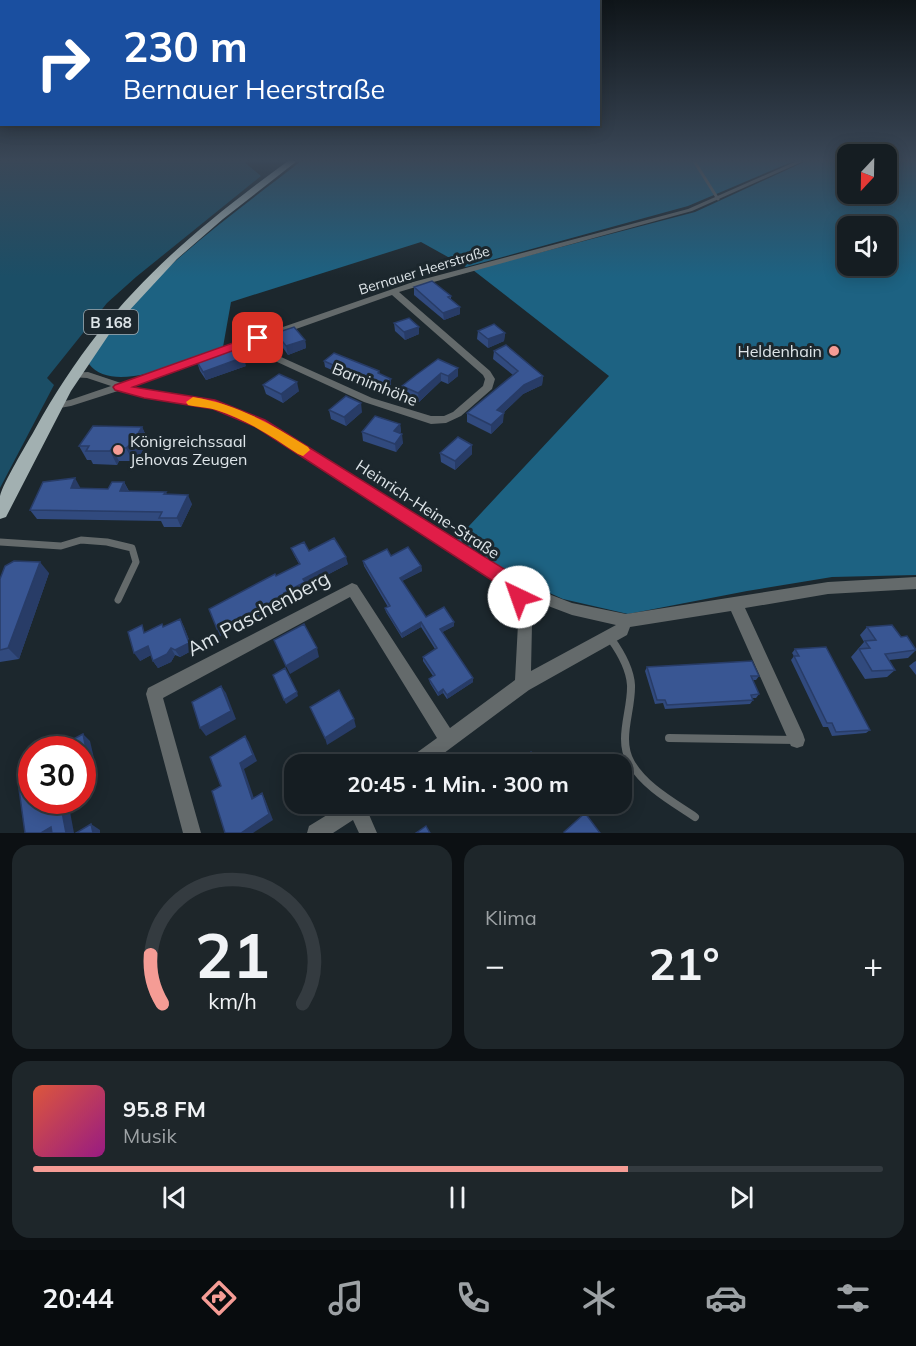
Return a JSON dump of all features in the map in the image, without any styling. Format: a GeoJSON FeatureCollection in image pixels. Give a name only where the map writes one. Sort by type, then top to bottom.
{"type":"FeatureCollection","features":[{"type":"Feature","properties":{"kind":"main road","name":"B 168"},"geometry":{"type":"LineString","coordinates":[[0,512],[54,406],[108,325],[156,274],[242,200]]}},
{"type":"Feature","properties":{"kind":"street","name":"Bernauer Heerstraße"},"geometry":{"type":"LineString","coordinates":[[54,406],[71,403],[119,387],[394,292],[690,210],[716,200]]}},
{"type":"Feature","properties":{"kind":"street","name":"Barnimhöhe"},"geometry":{"type":"LineString","coordinates":[[258,338],[279,359],[368,400],[431,420],[446,419],[457,414],[488,387],[490,379],[488,373],[394,292]]}},
{"type":"Feature","properties":{"kind":"street","name":"Heinrich-Heine-Straße"},"geometry":{"type":"LineString","coordinates":[[74,375],[87,375],[144,394],[215,405],[261,423],[518,588],[572,609],[626,621],[828,588],[916,583]]}},
{"type":"Feature","properties":{"kind":"street"},"geometry":{"type":"LineString","coordinates":[[518,588],[525,624],[522,684]]}},
{"type":"Feature","properties":{"kind":"street","name":"Am Paschenberg"},"geometry":{"type":"LineString","coordinates":[[192,833],[154,694],[352,589],[448,740]]}},
{"type":"Feature","properties":{"kind":"street"},"geometry":{"type":"LineString","coordinates":[[735,603],[797,740]]}},
{"type":"Feature","properties":{"kind":"street"},"geometry":{"type":"LineString","coordinates":[[429,754],[522,684],[622,630],[626,621]]}},
{"type":"Feature","properties":{"kind":"street"},"geometry":{"type":"LineString","coordinates":[[316,833],[345,814]]}},
{"type":"Feature","properties":{"kind":"street"},"geometry":{"type":"LineString","coordinates":[[362,814],[368,833]]}},
{"type":"Feature","properties":{"kind":"lane"},"geometry":{"type":"LineString","coordinates":[[0,542],[61,546],[81,540],[107,542],[132,548],[136,562],[118,600]]}},
{"type":"Feature","properties":{"kind":"lane"},"geometry":{"type":"LineString","coordinates":[[610,637],[625,658],[631,685],[630,710],[624,737],[630,761],[650,786],[695,817]]}},
{"type":"Feature","properties":{"kind":"lane"},"geometry":{"type":"LineString","coordinates":[[669,738],[797,740]]}},
{"type":"Feature","properties":{"kind":"shaded area"},"geometry":{"type":"Polygon","coordinates":[[[0,200],[231,200],[107,303],[47,378],[54,385],[0,488],[0,200]]]}},
{"type":"Feature","properties":{"kind":"shaded area"},"geometry":{"type":"Polygon","coordinates":[[[251,200],[702,200],[688,206],[466,267],[421,242],[231,302],[223,347],[173,366],[134,376],[116,377],[101,373],[89,364],[107,335],[130,306],[184,253],[251,200]]]}},
{"type":"Feature","properties":{"kind":"shaded area"},"geometry":{"type":"Polygon","coordinates":[[[721,200],[837,200],[837,204],[897,204],[897,200],[916,200],[916,575],[832,577],[628,614],[563,599],[516,578],[455,541],[609,376],[473,270],[695,212],[721,200]]]}},
{"type":"Feature","properties":{"kind":"building"},"geometry":{"type":"Polygon","coordinates":[[[432,281],[451,296],[448,297],[460,307],[443,313],[414,287],[432,281]]]}},
{"type":"Feature","properties":{"kind":"building"},"geometry":{"type":"Polygon","coordinates":[[[409,318],[419,327],[404,332],[394,323],[409,318]]]}},
{"type":"Feature","properties":{"kind":"building"},"geometry":{"type":"Polygon","coordinates":[[[494,324],[505,333],[488,339],[478,331],[494,324]]]}},
{"type":"Feature","properties":{"kind":"building"},"geometry":{"type":"Polygon","coordinates":[[[294,327],[305,340],[286,346],[276,333],[294,327]]]}},
{"type":"Feature","properties":{"kind":"building"},"geometry":{"type":"Polygon","coordinates":[[[506,345],[543,376],[524,385],[497,410],[504,413],[491,425],[467,413],[518,371],[494,351],[506,345]]]}},
{"type":"Feature","properties":{"kind":"building"},"geometry":{"type":"Polygon","coordinates":[[[237,348],[244,357],[203,372],[197,362],[237,348]]]}},
{"type":"Feature","properties":{"kind":"building"},"geometry":{"type":"Polygon","coordinates":[[[334,353],[379,371],[378,373],[391,379],[381,386],[324,361],[334,353]]]}},
{"type":"Feature","properties":{"kind":"building"},"geometry":{"type":"Polygon","coordinates":[[[438,359],[458,368],[448,376],[441,373],[418,393],[402,386],[416,375],[438,359]]]}},
{"type":"Feature","properties":{"kind":"building"},"geometry":{"type":"Polygon","coordinates":[[[279,374],[297,382],[281,394],[263,385],[279,374]]]}},
{"type":"Feature","properties":{"kind":"building"},"geometry":{"type":"Polygon","coordinates":[[[346,396],[361,403],[344,417],[329,410],[346,396]]]}},
{"type":"Feature","properties":{"kind":"building"},"geometry":{"type":"Polygon","coordinates":[[[375,416],[400,424],[394,431],[402,434],[395,444],[362,432],[375,416]]]}},
{"type":"Feature","properties":{"kind":"building"},"geometry":{"type":"Polygon","coordinates":[[[93,426],[142,427],[133,442],[126,448],[86,451],[89,446],[79,446],[93,426]]]}},
{"type":"Feature","properties":{"kind":"building"},"geometry":{"type":"Polygon","coordinates":[[[458,437],[472,445],[455,461],[440,453],[458,437]]]}},
{"type":"Feature","properties":{"kind":"building"},"geometry":{"type":"Polygon","coordinates":[[[75,478],[71,488],[108,489],[112,482],[124,482],[120,491],[188,495],[177,518],[159,518],[162,512],[30,510],[43,482],[75,478]]]}},
{"type":"Feature","properties":{"kind":"building"},"geometry":{"type":"Polygon","coordinates":[[[334,538],[346,557],[303,579],[305,582],[284,593],[286,595],[217,629],[209,609],[275,574],[276,576],[300,564],[291,548],[304,542],[309,551],[334,538]]]}},
{"type":"Feature","properties":{"kind":"building"},"geometry":{"type":"Polygon","coordinates":[[[408,547],[421,566],[400,578],[426,617],[444,607],[454,622],[440,629],[473,678],[447,695],[443,689],[438,693],[429,679],[435,675],[423,657],[437,648],[421,622],[401,634],[385,608],[390,606],[363,561],[387,549],[391,556],[408,547]]]}},
{"type":"Feature","properties":{"kind":"building"},"geometry":{"type":"Polygon","coordinates":[[[14,561],[40,562],[8,648],[0,650],[0,579],[5,566],[14,561]]]}},
{"type":"Feature","properties":{"kind":"building"},"geometry":{"type":"Polygon","coordinates":[[[180,619],[189,643],[175,650],[171,648],[167,654],[153,661],[148,646],[134,653],[128,632],[142,625],[144,633],[162,624],[163,627],[180,619]]]}},
{"type":"Feature","properties":{"kind":"building"},"geometry":{"type":"Polygon","coordinates":[[[304,624],[317,648],[286,666],[274,640],[304,624]]]}},
{"type":"Feature","properties":{"kind":"building"},"geometry":{"type":"Polygon","coordinates":[[[892,625],[901,637],[907,636],[916,650],[885,654],[895,670],[872,671],[859,649],[870,648],[865,641],[876,640],[867,627],[892,625]]]}},
{"type":"Feature","properties":{"kind":"building"},"geometry":{"type":"Polygon","coordinates":[[[826,647],[870,730],[836,732],[832,723],[827,723],[794,656],[799,656],[795,649],[826,647]]]}},
{"type":"Feature","properties":{"kind":"building"},"geometry":{"type":"Polygon","coordinates":[[[752,661],[759,676],[751,676],[759,694],[751,695],[753,700],[667,705],[665,700],[657,700],[647,667],[752,661]]]}},
{"type":"Feature","properties":{"kind":"building"},"geometry":{"type":"Polygon","coordinates":[[[285,668],[297,692],[284,700],[273,675],[285,668]]]}},
{"type":"Feature","properties":{"kind":"building"},"geometry":{"type":"Polygon","coordinates":[[[221,686],[231,711],[200,728],[192,702],[221,686]]]}},
{"type":"Feature","properties":{"kind":"building"},"geometry":{"type":"Polygon","coordinates":[[[339,690],[354,719],[325,738],[310,707],[339,690]]]}},
{"type":"Feature","properties":{"kind":"building"},"geometry":{"type":"Polygon","coordinates":[[[245,736],[253,755],[240,763],[252,799],[262,793],[269,814],[241,833],[225,833],[212,791],[221,786],[210,757],[245,736]]]}},
{"type":"Feature","properties":{"kind":"building"},"geometry":{"type":"Polygon","coordinates":[[[22,814],[62,814],[66,833],[52,833],[51,827],[41,833],[25,833],[22,814]]]}},
{"type":"Feature","properties":{"kind":"building"},"geometry":{"type":"Polygon","coordinates":[[[586,814],[600,833],[565,833],[586,814]]]}},
{"type":"Feature","properties":{"kind":"building"},"geometry":{"type":"Polygon","coordinates":[[[91,824],[93,833],[76,833],[91,824]]]}},
{"type":"Feature","properties":{"kind":"building"},"geometry":{"type":"Polygon","coordinates":[[[426,826],[430,833],[416,833],[426,826]]]}},
{"type":"Feature","properties":{"kind":"slow traffic"},"geometry":{"type":"LineString","coordinates":[[193,402],[215,405],[261,423],[303,450]]}},
{"type":"Feature","properties":{"kind":"place","name":"Heldenhain"},"geometry":{"type":"Point","coordinates":[834,351]}},
{"type":"Feature","properties":{"kind":"place","name":"Königreichssaal Jehovas Zeugen"},"geometry":{"type":"Point","coordinates":[118,450]}},
{"type":"Feature","properties":{"kind":"route"},"geometry":{"type":"LineString","coordinates":[[258,338],[119,387],[144,394],[215,405],[261,423],[518,588],[519,597]]}}]}
